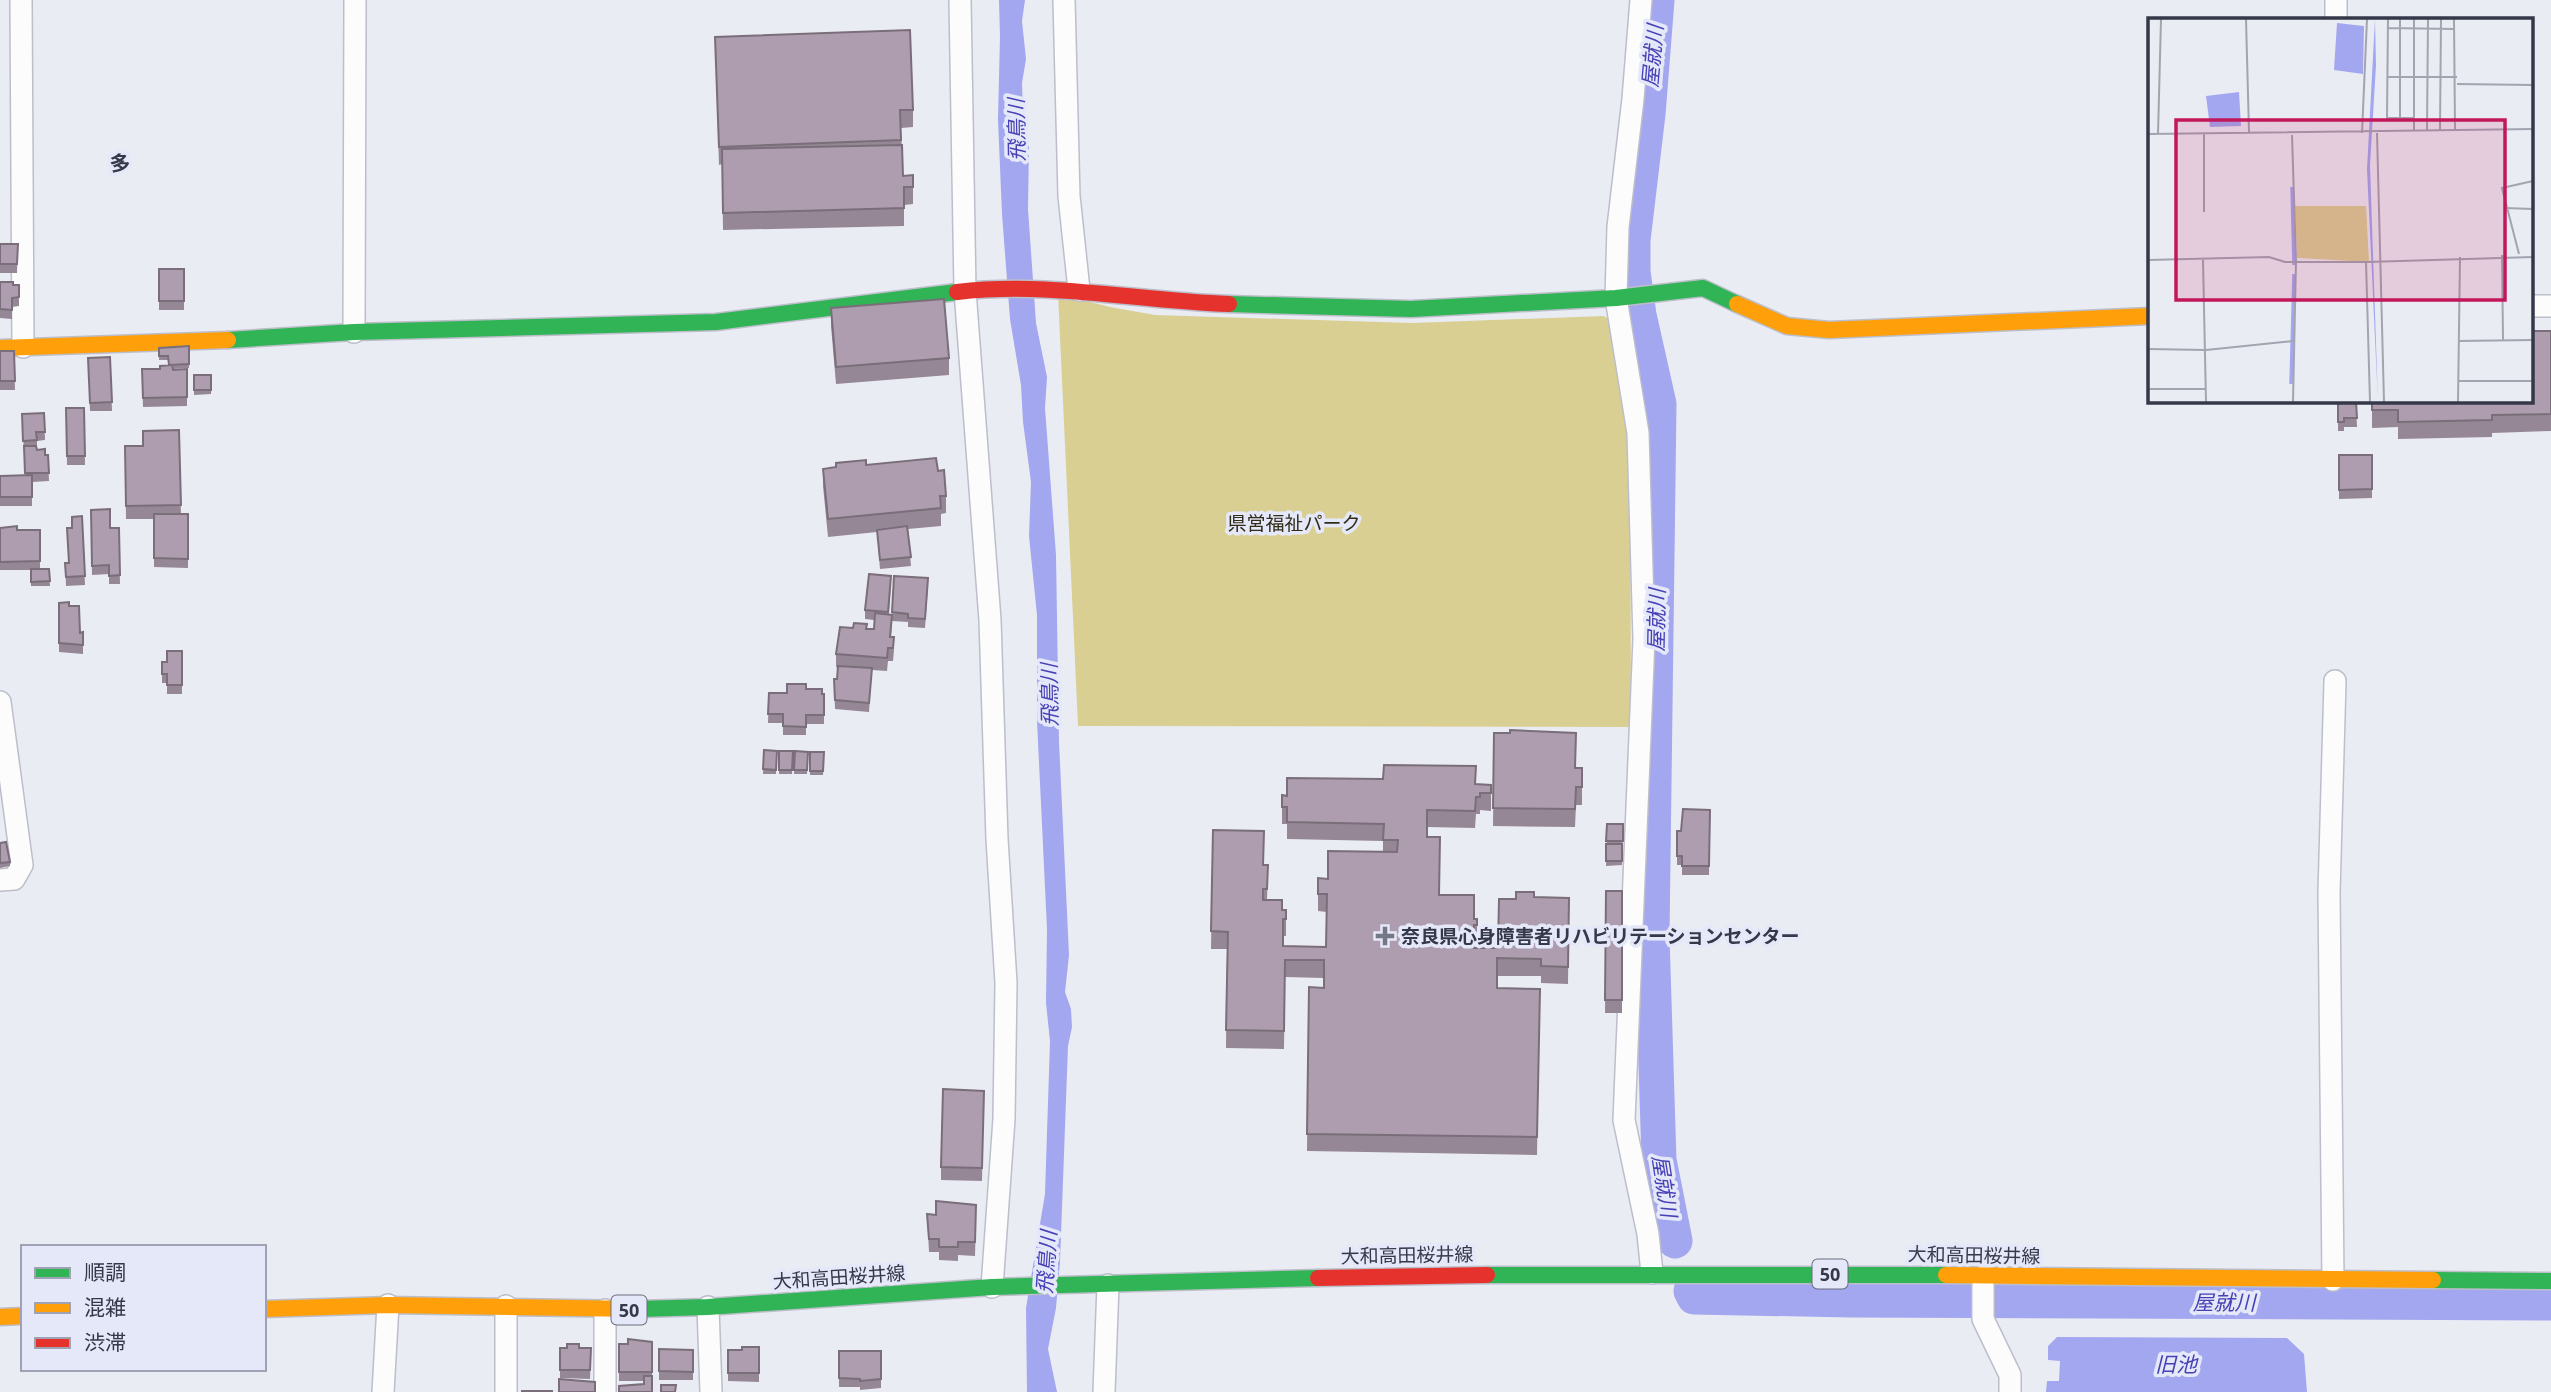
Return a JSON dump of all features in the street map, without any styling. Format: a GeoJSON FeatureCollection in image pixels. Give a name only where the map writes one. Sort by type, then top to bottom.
{"type":"FeatureCollection","features":[{"type":"Feature","properties":{"kind":"main road"},"geometry":{"type":"LineString","coordinates":[[0,348],[209,341],[354,332],[716,323],[971,291],[1074,290],[1172,302],[1411,309],[1620,298],[1703,288],[1787,326],[1803,329],[2148,316]]}},
{"type":"Feature","properties":{"kind":"main road","name":"大和高田桜井線"},"geometry":{"type":"LineString","coordinates":[[266,1309],[388,1305],[605,1310],[708,1307],[998,1287],[1340,1277],[1652,1273],[1983,1293],[2333,1280],[2551,1282]]}},
{"type":"Feature","properties":{"kind":"main road"},"geometry":{"type":"LineString","coordinates":[[0,1317],[21,1316]]}},
{"type":"Feature","properties":{"kind":"street"},"geometry":{"type":"LineString","coordinates":[[22,0],[23,347]]}},
{"type":"Feature","properties":{"kind":"street"},"geometry":{"type":"LineString","coordinates":[[354,332],[355,0]]}},
{"type":"Feature","properties":{"kind":"street"},"geometry":{"type":"LineString","coordinates":[[960,0],[971,291],[990,620],[997,839],[1006,983],[998,1287]]}},
{"type":"Feature","properties":{"kind":"street"},"geometry":{"type":"LineString","coordinates":[[1064,0],[1074,290]]}},
{"type":"Feature","properties":{"kind":"street"},"geometry":{"type":"LineString","coordinates":[[1641,0],[1618,227],[1620,298],[1638,433],[1644,639],[1624,1120],[1648,1234],[1652,1273]]}},
{"type":"Feature","properties":{"kind":"street"},"geometry":{"type":"LineString","coordinates":[[2336,0],[2336,18]]}},
{"type":"Feature","properties":{"kind":"street"},"geometry":{"type":"LineString","coordinates":[[2333,1280],[2329,893],[2335,681]]}},
{"type":"Feature","properties":{"kind":"street"},"geometry":{"type":"LineString","coordinates":[[0,708],[22,865],[14,879],[0,880]]}},
{"type":"Feature","properties":{"kind":"street"},"geometry":{"type":"LineString","coordinates":[[1102,1285],[1104,1392]]}},
{"type":"Feature","properties":{"kind":"street"},"geometry":{"type":"LineString","coordinates":[[1983,1293],[1983,1319],[2010,1374],[2010,1392]]}},
{"type":"Feature","properties":{"kind":"street"},"geometry":{"type":"LineString","coordinates":[[383,1392],[388,1305]]}},
{"type":"Feature","properties":{"kind":"street"},"geometry":{"type":"LineString","coordinates":[[506,1306],[506,1392]]}},
{"type":"Feature","properties":{"kind":"street"},"geometry":{"type":"LineString","coordinates":[[708,1307],[711,1392]]}},
{"type":"Feature","properties":{"kind":"street"},"geometry":{"type":"LineString","coordinates":[[605,1310],[605,1392]]}},
{"type":"Feature","properties":{"kind":"green space","name":"県営福祉パーク"},"geometry":{"type":"Polygon","coordinates":[[[1058,294],[1155,315],[1412,323],[1603,316],[1614,321],[1630,429],[1631,727],[1078,726],[1058,294]]]}},
{"type":"Feature","properties":{"kind":"water","name":"飛鳥川"},"geometry":{"type":"Polygon","coordinates":[[[999,0],[1025,0],[1022,21],[1026,59],[1022,83],[1023,112],[1029,146],[1028,209],[1036,323],[1047,377],[1045,408],[1056,555],[1059,742],[1069,955],[1065,992],[1071,1009],[1072,1027],[1068,1046],[1060,1262],[1056,1308],[1048,1349],[1057,1392],[1027,1392],[1026,1308],[1045,1194],[1050,1041],[1046,1003],[1047,929],[1037,721],[1037,615],[1029,536],[1031,482],[1021,385],[1010,319],[1002,214],[998,120],[999,0]]]}},
{"type":"Feature","properties":{"kind":"water","name":"旧池"},"geometry":{"type":"Polygon","coordinates":[[[2057,1337],[2287,1338],[2304,1354],[2307,1392],[2046,1392],[2047,1381],[2059,1381],[2060,1361],[2048,1360],[2048,1346],[2057,1337]]]}},
{"type":"Feature","properties":{"kind":"building"},"geometry":{"type":"Polygon","coordinates":[[[910,30],[913,110],[900,110],[901,140],[719,147],[715,37],[910,30]]]}},
{"type":"Feature","properties":{"kind":"building"},"geometry":{"type":"Polygon","coordinates":[[[902,145],[903,176],[913,175],[913,187],[904,187],[904,208],[723,213],[722,149],[902,145]]]}},
{"type":"Feature","properties":{"kind":"building"},"geometry":{"type":"Polygon","coordinates":[[[0,244],[18,244],[17,264],[0,264],[0,244]]]}},
{"type":"Feature","properties":{"kind":"building"},"geometry":{"type":"Polygon","coordinates":[[[159,269],[184,269],[184,301],[159,301],[159,269]]]}},
{"type":"Feature","properties":{"kind":"building"},"geometry":{"type":"Polygon","coordinates":[[[0,282],[19,285],[19,297],[12,298],[12,310],[0,309],[0,282]]]}},
{"type":"Feature","properties":{"kind":"building"},"geometry":{"type":"Polygon","coordinates":[[[944,299],[949,358],[836,367],[831,308],[944,299]]]}},
{"type":"Feature","properties":{"kind":"building"},"geometry":{"type":"Polygon","coordinates":[[[2534,331],[2551,331],[2551,414],[2492,415],[2492,420],[2398,422],[2398,410],[2372,410],[2372,402],[2534,402],[2534,331]]]}},
{"type":"Feature","properties":{"kind":"building"},"geometry":{"type":"Polygon","coordinates":[[[189,346],[189,364],[169,365],[168,356],[159,356],[159,348],[189,346]]]}},
{"type":"Feature","properties":{"kind":"building"},"geometry":{"type":"Polygon","coordinates":[[[0,351],[14,351],[15,381],[0,381],[0,351]]]}},
{"type":"Feature","properties":{"kind":"building"},"geometry":{"type":"Polygon","coordinates":[[[110,357],[112,402],[90,403],[88,358],[110,357]]]}},
{"type":"Feature","properties":{"kind":"building"},"geometry":{"type":"Polygon","coordinates":[[[172,365],[173,370],[187,369],[187,397],[143,398],[142,369],[160,369],[160,366],[172,365]]]}},
{"type":"Feature","properties":{"kind":"building"},"geometry":{"type":"Polygon","coordinates":[[[194,375],[211,375],[211,390],[194,390],[194,375]]]}},
{"type":"Feature","properties":{"kind":"building"},"geometry":{"type":"Polygon","coordinates":[[[2338,402],[2356,402],[2357,418],[2344,418],[2344,422],[2338,422],[2338,402]]]}},
{"type":"Feature","properties":{"kind":"building"},"geometry":{"type":"Polygon","coordinates":[[[66,408],[84,408],[85,456],[67,456],[66,408]]]}},
{"type":"Feature","properties":{"kind":"building"},"geometry":{"type":"Polygon","coordinates":[[[44,413],[45,432],[36,432],[37,440],[23,441],[22,414],[44,413]]]}},
{"type":"Feature","properties":{"kind":"building"},"geometry":{"type":"Polygon","coordinates":[[[179,430],[181,505],[126,506],[125,446],[143,446],[143,431],[179,430]]]}},
{"type":"Feature","properties":{"kind":"building"},"geometry":{"type":"Polygon","coordinates":[[[24,446],[36,446],[37,450],[45,449],[49,473],[25,473],[24,446]]]}},
{"type":"Feature","properties":{"kind":"building"},"geometry":{"type":"Polygon","coordinates":[[[2339,455],[2372,455],[2372,489],[2339,490],[2339,455]]]}},
{"type":"Feature","properties":{"kind":"building"},"geometry":{"type":"Polygon","coordinates":[[[936,458],[938,471],[944,470],[946,496],[940,496],[941,508],[828,519],[823,469],[836,467],[836,463],[866,460],[866,465],[936,458]]]}},
{"type":"Feature","properties":{"kind":"building"},"geometry":{"type":"Polygon","coordinates":[[[32,475],[32,497],[0,497],[0,476],[32,475]]]}},
{"type":"Feature","properties":{"kind":"building"},"geometry":{"type":"Polygon","coordinates":[[[110,509],[110,528],[119,528],[120,575],[109,576],[109,565],[92,566],[91,510],[110,509]]]}},
{"type":"Feature","properties":{"kind":"building"},"geometry":{"type":"Polygon","coordinates":[[[154,514],[188,514],[188,559],[154,558],[154,514]]]}},
{"type":"Feature","properties":{"kind":"building"},"geometry":{"type":"Polygon","coordinates":[[[82,516],[85,576],[66,577],[65,563],[69,563],[67,528],[72,528],[72,517],[82,516]]]}},
{"type":"Feature","properties":{"kind":"building"},"geometry":{"type":"Polygon","coordinates":[[[17,526],[17,530],[40,530],[40,561],[0,562],[0,528],[17,526]]]}},
{"type":"Feature","properties":{"kind":"building"},"geometry":{"type":"Polygon","coordinates":[[[907,526],[911,557],[880,560],[877,530],[907,526]]]}},
{"type":"Feature","properties":{"kind":"building"},"geometry":{"type":"Polygon","coordinates":[[[31,569],[49,569],[50,581],[31,582],[31,569]]]}},
{"type":"Feature","properties":{"kind":"building"},"geometry":{"type":"Polygon","coordinates":[[[869,574],[891,576],[888,612],[865,610],[869,574]]]}},
{"type":"Feature","properties":{"kind":"building"},"geometry":{"type":"Polygon","coordinates":[[[894,576],[928,578],[925,619],[908,618],[908,614],[892,612],[894,576]]]}},
{"type":"Feature","properties":{"kind":"building"},"geometry":{"type":"Polygon","coordinates":[[[69,602],[69,606],[79,606],[83,645],[59,643],[59,603],[69,602]]]}},
{"type":"Feature","properties":{"kind":"building"},"geometry":{"type":"Polygon","coordinates":[[[875,613],[892,615],[890,637],[894,637],[893,648],[888,648],[887,658],[836,654],[840,627],[853,628],[854,623],[867,624],[866,629],[874,629],[875,613]]]}},
{"type":"Feature","properties":{"kind":"building"},"geometry":{"type":"Polygon","coordinates":[[[167,651],[182,651],[182,685],[167,685],[167,674],[162,674],[162,662],[167,662],[167,651]]]}},
{"type":"Feature","properties":{"kind":"building"},"geometry":{"type":"Polygon","coordinates":[[[838,666],[872,668],[869,703],[835,700],[834,679],[837,679],[838,666]]]}},
{"type":"Feature","properties":{"kind":"building"},"geometry":{"type":"Polygon","coordinates":[[[787,684],[806,684],[806,689],[822,689],[824,715],[806,715],[806,727],[783,726],[783,714],[768,714],[769,693],[787,693],[787,684]]]}},
{"type":"Feature","properties":{"kind":"building"},"geometry":{"type":"Polygon","coordinates":[[[1510,730],[1576,733],[1575,768],[1582,768],[1582,787],[1576,787],[1575,809],[1493,808],[1494,733],[1510,733],[1510,730]]]}},
{"type":"Feature","properties":{"kind":"building"},"geometry":{"type":"Polygon","coordinates":[[[764,750],[777,751],[776,770],[763,769],[764,750]]]}},
{"type":"Feature","properties":{"kind":"building"},"geometry":{"type":"Polygon","coordinates":[[[779,751],[793,751],[792,770],[779,770],[779,751]]]}},
{"type":"Feature","properties":{"kind":"building"},"geometry":{"type":"Polygon","coordinates":[[[795,751],[808,752],[807,770],[794,770],[795,751]]]}},
{"type":"Feature","properties":{"kind":"building"},"geometry":{"type":"Polygon","coordinates":[[[810,752],[824,752],[823,771],[810,771],[810,752]]]}},
{"type":"Feature","properties":{"kind":"building"},"geometry":{"type":"Polygon","coordinates":[[[1384,765],[1476,766],[1475,784],[1491,785],[1491,793],[1480,793],[1480,797],[1476,797],[1475,811],[1427,810],[1427,837],[1440,837],[1439,895],[1474,895],[1474,919],[1477,919],[1477,925],[1474,925],[1474,948],[1498,948],[1499,899],[1516,899],[1516,892],[1534,892],[1534,897],[1569,898],[1568,967],[1541,966],[1541,959],[1497,958],[1497,988],[1540,989],[1537,1137],[1307,1134],[1309,987],[1324,988],[1324,960],[1285,960],[1284,1031],[1226,1030],[1228,932],[1211,931],[1213,830],[1264,831],[1263,865],[1268,865],[1267,889],[1263,889],[1263,900],[1282,900],[1282,910],[1286,910],[1286,919],[1283,919],[1283,946],[1326,947],[1327,894],[1318,894],[1318,878],[1328,879],[1328,851],[1397,852],[1398,840],[1383,840],[1384,824],[1287,822],[1287,807],[1282,807],[1282,795],[1287,796],[1287,778],[1383,779],[1384,765]]]}},
{"type":"Feature","properties":{"kind":"building"},"geometry":{"type":"Polygon","coordinates":[[[1683,809],[1710,810],[1709,866],[1682,866],[1682,856],[1677,856],[1677,831],[1681,831],[1683,809]]]}},
{"type":"Feature","properties":{"kind":"building"},"geometry":{"type":"Polygon","coordinates":[[[1607,824],[1623,824],[1623,841],[1606,841],[1607,824]]]}},
{"type":"Feature","properties":{"kind":"building"},"geometry":{"type":"Polygon","coordinates":[[[6,842],[10,862],[0,863],[0,843],[6,842]]]}},
{"type":"Feature","properties":{"kind":"building"},"geometry":{"type":"Polygon","coordinates":[[[1606,844],[1622,844],[1622,861],[1606,861],[1606,844]]]}},
{"type":"Feature","properties":{"kind":"building"},"geometry":{"type":"Polygon","coordinates":[[[1606,891],[1622,891],[1622,1000],[1605,1000],[1606,891]]]}},
{"type":"Feature","properties":{"kind":"building"},"geometry":{"type":"Polygon","coordinates":[[[943,1089],[984,1091],[982,1168],[941,1167],[943,1089]]]}},
{"type":"Feature","properties":{"kind":"building"},"geometry":{"type":"Polygon","coordinates":[[[936,1201],[976,1205],[975,1242],[958,1242],[958,1247],[939,1247],[939,1239],[929,1239],[927,1214],[936,1215],[936,1201]]]}},
{"type":"Feature","properties":{"kind":"building"},"geometry":{"type":"Polygon","coordinates":[[[628,1339],[652,1342],[652,1372],[619,1372],[619,1344],[628,1344],[628,1339]]]}},
{"type":"Feature","properties":{"kind":"building"},"geometry":{"type":"Polygon","coordinates":[[[567,1344],[591,1348],[590,1370],[560,1370],[560,1348],[567,1348],[567,1344]]]}},
{"type":"Feature","properties":{"kind":"building"},"geometry":{"type":"Polygon","coordinates":[[[742,1347],[759,1347],[759,1373],[728,1373],[728,1350],[742,1350],[742,1347]]]}},
{"type":"Feature","properties":{"kind":"building"},"geometry":{"type":"Polygon","coordinates":[[[659,1349],[693,1350],[693,1372],[659,1371],[659,1349]]]}},
{"type":"Feature","properties":{"kind":"building"},"geometry":{"type":"Polygon","coordinates":[[[839,1351],[881,1351],[881,1379],[860,1381],[839,1378],[839,1351]]]}},
{"type":"Feature","properties":{"kind":"building"},"geometry":{"type":"Polygon","coordinates":[[[644,1376],[652,1376],[652,1392],[619,1392],[619,1386],[644,1384],[644,1376]]]}},
{"type":"Feature","properties":{"kind":"building"},"geometry":{"type":"Polygon","coordinates":[[[559,1379],[595,1382],[595,1392],[559,1392],[559,1379]]]}},
{"type":"Feature","properties":{"kind":"building"},"geometry":{"type":"Polygon","coordinates":[[[661,1385],[676,1385],[675,1392],[661,1392],[661,1385]]]}},
{"type":"Feature","properties":{"kind":"waterway","name":"屋就川"},"geometry":{"type":"LineString","coordinates":[[1657,0],[1648,114],[1633,240],[1633,272],[1639,315],[1659,404],[1652,936],[1659,1160],[1675,1241]]}},
{"type":"Feature","properties":{"kind":"waterway","name":"屋就川"},"geometry":{"type":"LineString","coordinates":[[1691,1291],[1694,1297],[1851,1300],[2551,1303]]}},
{"type":"Feature","properties":{"kind":"traffic: fast"},"geometry":{"type":"LineString","coordinates":[[1229,304],[1411,309],[1616,298],[1703,288],[1737,304]]}},
{"type":"Feature","properties":{"kind":"traffic: fast"},"geometry":{"type":"LineString","coordinates":[[228,340],[354,332],[716,322],[957,292]]}},
{"type":"Feature","properties":{"kind":"traffic: fast"},"geometry":{"type":"LineString","coordinates":[[1487,1275],[1946,1275]]}},
{"type":"Feature","properties":{"kind":"traffic: fast"},"geometry":{"type":"LineString","coordinates":[[638,1309],[708,1307],[992,1287],[1318,1278]]}},
{"type":"Feature","properties":{"kind":"traffic: fast"},"geometry":{"type":"LineString","coordinates":[[2433,1280],[2551,1281]]}},
{"type":"Feature","properties":{"kind":"traffic: slow"},"geometry":{"type":"LineString","coordinates":[[1737,304],[1787,326],[1829,330],[2148,316]]}},
{"type":"Feature","properties":{"kind":"traffic: slow"},"geometry":{"type":"LineString","coordinates":[[0,348],[228,340]]}},
{"type":"Feature","properties":{"kind":"traffic: slow"},"geometry":{"type":"LineString","coordinates":[[1946,1275],[2433,1280]]}},
{"type":"Feature","properties":{"kind":"traffic: slow"},"geometry":{"type":"LineString","coordinates":[[266,1309],[388,1305],[638,1309]]}},
{"type":"Feature","properties":{"kind":"traffic: slow"},"geometry":{"type":"LineString","coordinates":[[0,1317],[21,1316]]}},
{"type":"Feature","properties":{"kind":"traffic: jam"},"geometry":{"type":"LineString","coordinates":[[957,292],[991,289],[1059,290],[1229,304]]}},
{"type":"Feature","properties":{"kind":"traffic: jam"},"geometry":{"type":"LineString","coordinates":[[1318,1278],[1487,1275]]}},
{"type":"Feature","properties":{"kind":"place","name":"奈良県心身障害者リハビリテーションセンター"},"geometry":{"type":"Point","coordinates":[1385,936]}},
{"type":"Feature","properties":{"kind":"district","name":"多"},"geometry":{"type":"Point","coordinates":[120,163]}}]}
